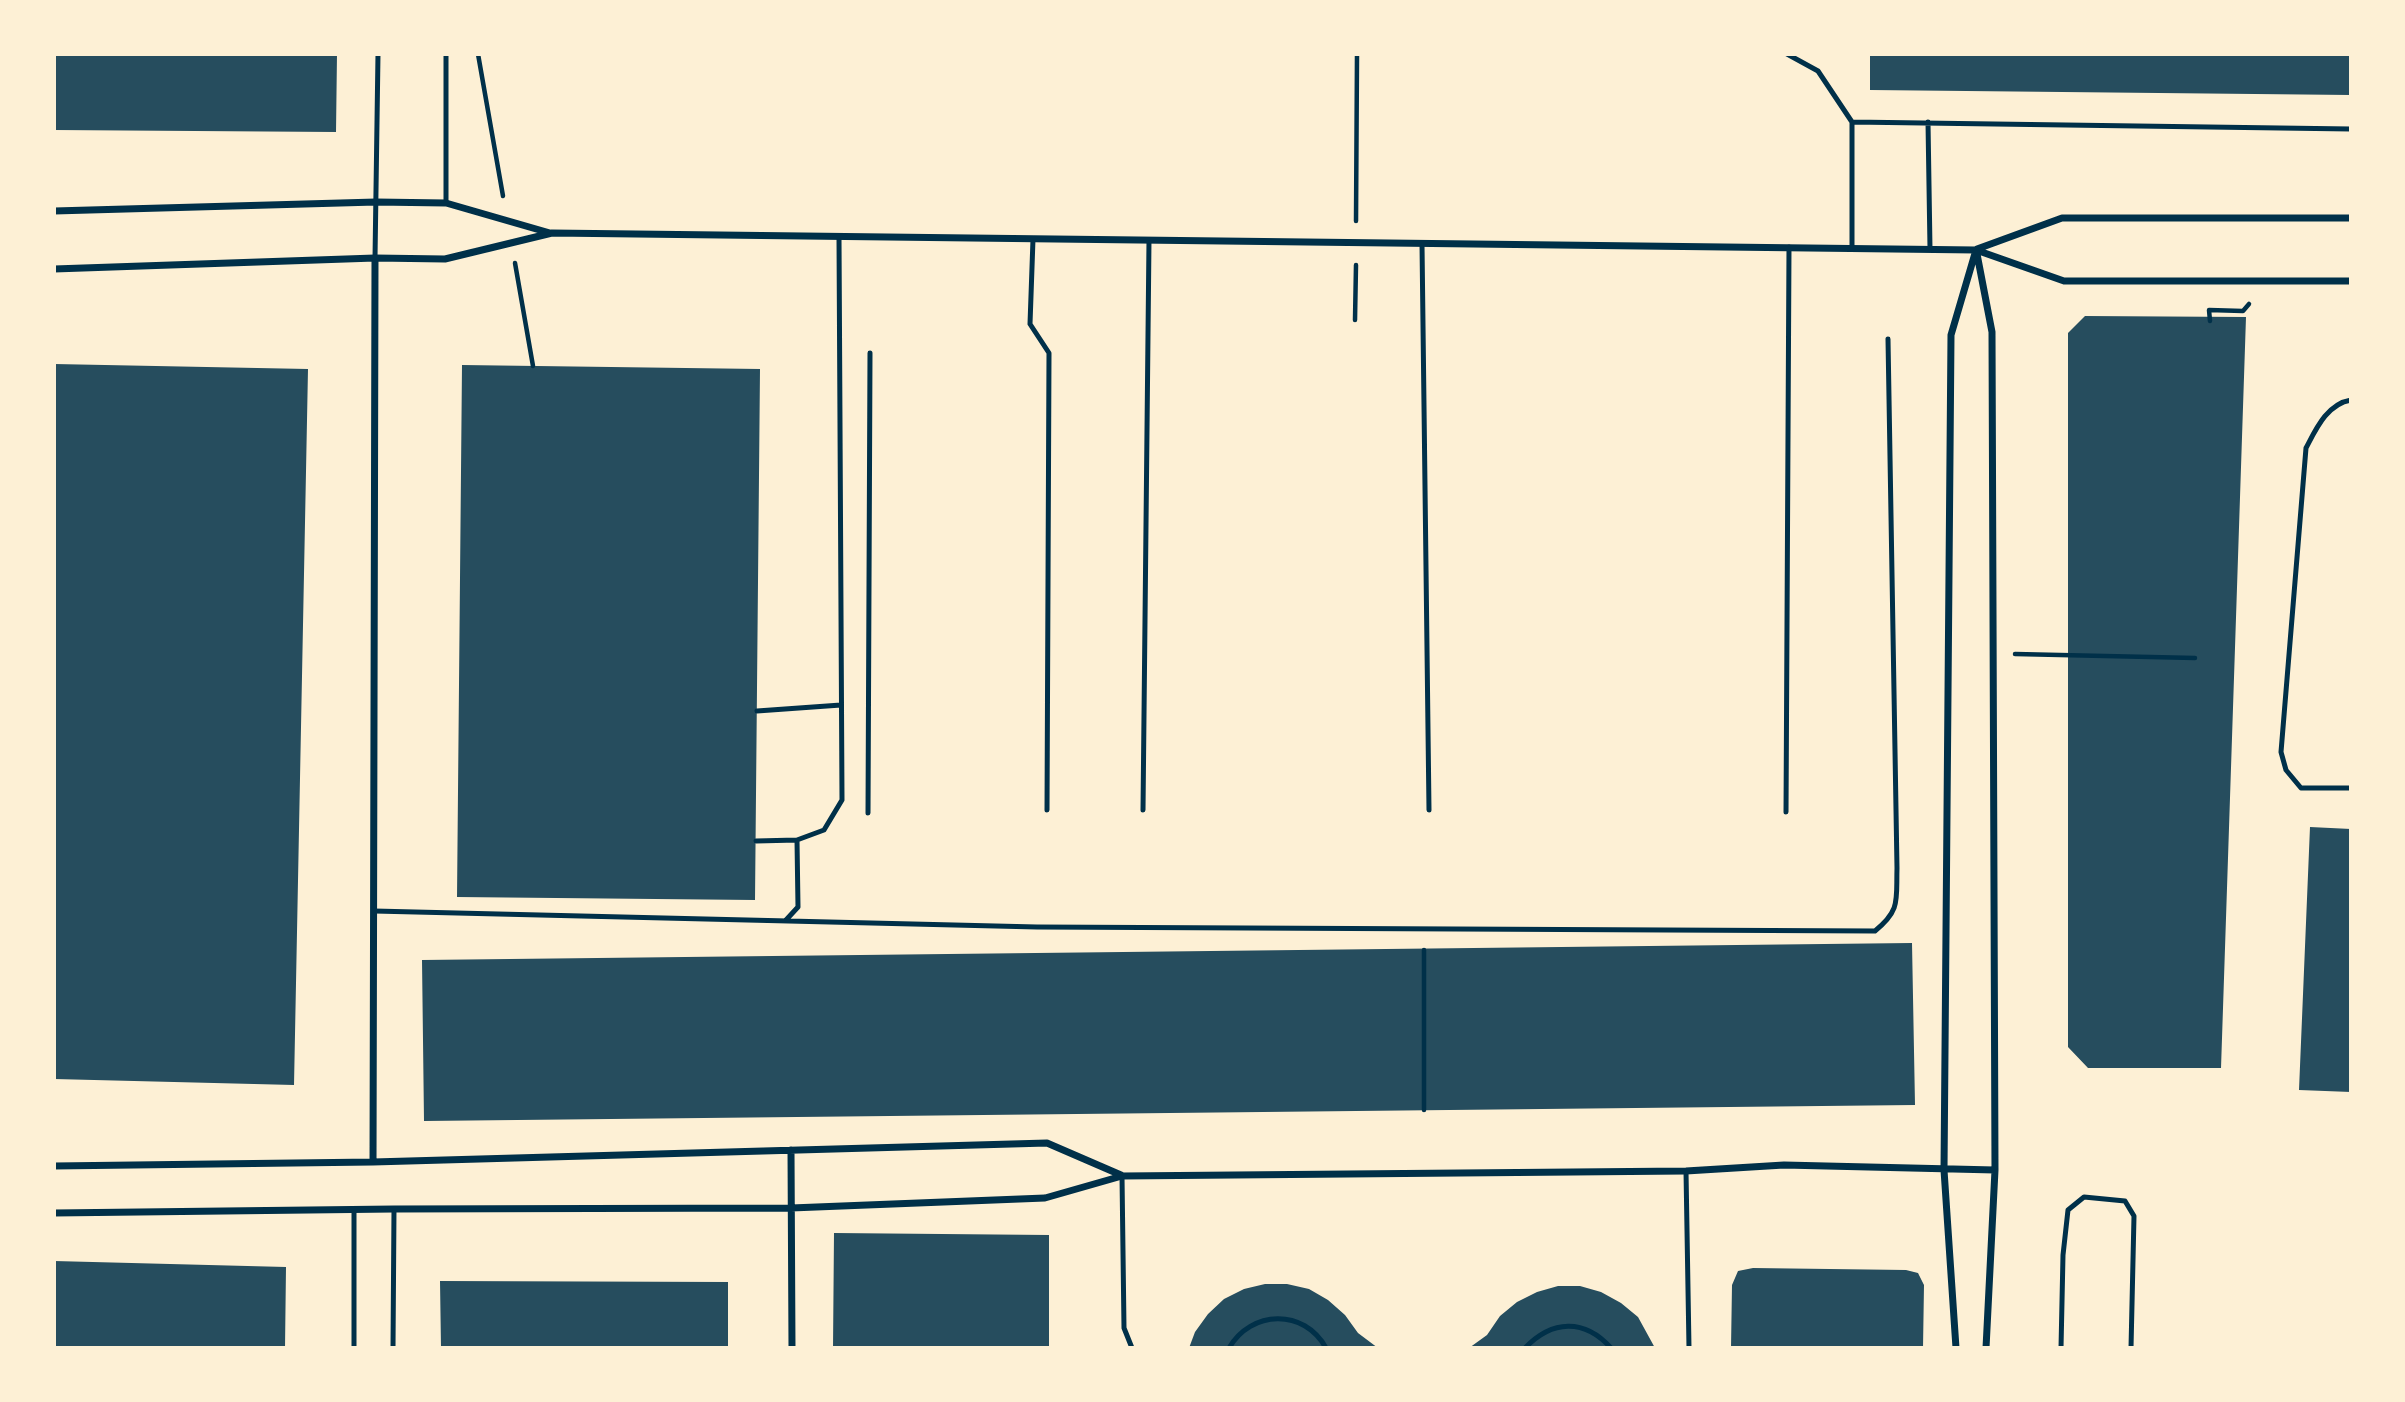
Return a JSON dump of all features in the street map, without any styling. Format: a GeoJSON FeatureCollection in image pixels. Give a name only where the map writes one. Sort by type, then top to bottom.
{"type":"FeatureCollection","features":[{"type":"Feature","properties":{"kind":"street"},"geometry":{"type":"LineString","coordinates":[[54,211],[376,202],[446,203],[552,233]]}},
{"type":"Feature","properties":{"kind":"street"},"geometry":{"type":"LineString","coordinates":[[1976,250],[2062,218],[2351,218]]}},
{"type":"Feature","properties":{"kind":"street"},"geometry":{"type":"LineString","coordinates":[[54,269],[375,258],[445,259],[552,233],[1976,250],[2064,281],[2351,281]]}},
{"type":"Feature","properties":{"kind":"street"},"geometry":{"type":"LineString","coordinates":[[1976,250],[1992,332],[1996,1170],[1986,1348]]}},
{"type":"Feature","properties":{"kind":"street"},"geometry":{"type":"LineString","coordinates":[[1956,1348],[1944,1170],[1951,335],[1976,250]]}},
{"type":"Feature","properties":{"kind":"street"},"geometry":{"type":"LineString","coordinates":[[373,1162],[375,258]]}},
{"type":"Feature","properties":{"kind":"street"},"geometry":{"type":"LineString","coordinates":[[54,1166],[373,1162],[1047,1143],[1122,1175]]}},
{"type":"Feature","properties":{"kind":"street"},"geometry":{"type":"LineString","coordinates":[[791,1150],[792,1348]]}},
{"type":"Feature","properties":{"kind":"street"},"geometry":{"type":"LineString","coordinates":[[54,1213],[791,1208],[1045,1198],[1122,1175],[1686,1171],[1784,1165],[1996,1170]]}},
{"type":"Feature","properties":{"kind":"lane"},"geometry":{"type":"LineString","coordinates":[[375,258],[378,54]]}},
{"type":"Feature","properties":{"kind":"lane"},"geometry":{"type":"LineString","coordinates":[[446,54],[446,203]]}},
{"type":"Feature","properties":{"kind":"lane"},"geometry":{"type":"LineString","coordinates":[[1787,54],[1818,71],[1852,122],[1853,248]]}},
{"type":"Feature","properties":{"kind":"lane"},"geometry":{"type":"LineString","coordinates":[[1852,122],[2351,129]]}},
{"type":"Feature","properties":{"kind":"lane"},"geometry":{"type":"LineString","coordinates":[[1928,122],[1930,249]]}},
{"type":"Feature","properties":{"kind":"lane"},"geometry":{"type":"LineString","coordinates":[[756,841],[797,839],[824,831],[842,800],[839,237]]}},
{"type":"Feature","properties":{"kind":"lane"},"geometry":{"type":"LineString","coordinates":[[1033,239],[1030,324],[1049,353],[1047,810]]}},
{"type":"Feature","properties":{"kind":"lane"},"geometry":{"type":"LineString","coordinates":[[1143,810],[1149,240]]}},
{"type":"Feature","properties":{"kind":"lane"},"geometry":{"type":"LineString","coordinates":[[1422,243],[1429,810]]}},
{"type":"Feature","properties":{"kind":"lane"},"geometry":{"type":"LineString","coordinates":[[1786,811],[1789,247]]}},
{"type":"Feature","properties":{"kind":"lane"},"geometry":{"type":"LineString","coordinates":[[374,911],[1139,928],[1875,931],[1889,920],[1896,906],[1897,868],[1888,339]]}},
{"type":"Feature","properties":{"kind":"lane"},"geometry":{"type":"LineString","coordinates":[[868,813],[870,353]]}},
{"type":"Feature","properties":{"kind":"lane"},"geometry":{"type":"LineString","coordinates":[[2351,400],[2345,401],[2322,418],[2306,448],[2281,752],[2286,770],[2301,788],[2351,788]]}},
{"type":"Feature","properties":{"kind":"lane"},"geometry":{"type":"LineString","coordinates":[[757,711],[841,705]]}},
{"type":"Feature","properties":{"kind":"lane"},"geometry":{"type":"LineString","coordinates":[[786,920],[798,907],[797,839]]}},
{"type":"Feature","properties":{"kind":"lane"},"geometry":{"type":"LineString","coordinates":[[1686,1171],[1689,1348]]}},
{"type":"Feature","properties":{"kind":"lane"},"geometry":{"type":"LineString","coordinates":[[1122,1175],[1124,1328],[1132,1348]]}},
{"type":"Feature","properties":{"kind":"lane"},"geometry":{"type":"LineString","coordinates":[[2061,1348],[2063,1255],[2068,1210],[2084,1197],[2125,1202],[2134,1216],[2132,1348]]}},
{"type":"Feature","properties":{"kind":"lane"},"geometry":{"type":"LineString","coordinates":[[354,1209],[354,1348]]}},
{"type":"Feature","properties":{"kind":"lane"},"geometry":{"type":"LineString","coordinates":[[393,1348],[394,1209]]}},
{"type":"Feature","properties":{"kind":"lane"},"geometry":{"type":"LineString","coordinates":[[1229,1348],[1248,1326],[1281,1318],[1298,1322],[1312,1331],[1326,1348]]}},
{"type":"Feature","properties":{"kind":"lane"},"geometry":{"type":"LineString","coordinates":[[1525,1348],[1538,1335],[1554,1328],[1576,1324],[1603,1339],[1611,1348]]}},
{"type":"Feature","properties":{"kind":"path"},"geometry":{"type":"LineString","coordinates":[[1355,320],[1357,54]]}},
{"type":"Feature","properties":{"kind":"path"},"geometry":{"type":"LineString","coordinates":[[1993,654],[2195,658]]}},
{"type":"Feature","properties":{"kind":"path"},"geometry":{"type":"LineString","coordinates":[[1423,949],[1424,1110]]}},
{"type":"Feature","properties":{"kind":"building"},"geometry":{"type":"Polygon","coordinates":[[[54,54],[337,54],[336,132],[54,130],[54,54]]]}},
{"type":"Feature","properties":{"kind":"building"},"geometry":{"type":"Polygon","coordinates":[[[1870,54],[2351,54],[2351,95],[1870,90],[1870,54]]]}},
{"type":"Feature","properties":{"kind":"building"},"geometry":{"type":"Polygon","coordinates":[[[2085,316],[2246,317],[2221,1068],[2088,1068],[2068,1047],[2068,333],[2085,316]]]}},
{"type":"Feature","properties":{"kind":"building"},"geometry":{"type":"Polygon","coordinates":[[[54,364],[308,369],[294,1085],[54,1079],[54,364]]]}},
{"type":"Feature","properties":{"kind":"building"},"geometry":{"type":"Polygon","coordinates":[[[462,365],[760,369],[755,900],[457,897],[462,365]]]}},
{"type":"Feature","properties":{"kind":"building"},"geometry":{"type":"Polygon","coordinates":[[[2310,827],[2351,829],[2351,1092],[2299,1090],[2310,827]]]}},
{"type":"Feature","properties":{"kind":"building"},"geometry":{"type":"Polygon","coordinates":[[[1912,943],[1915,1105],[424,1121],[422,960],[1912,943]]]}},
{"type":"Feature","properties":{"kind":"building"},"geometry":{"type":"Polygon","coordinates":[[[834,1233],[1049,1235],[1049,1348],[833,1348],[834,1233]]]}},
{"type":"Feature","properties":{"kind":"building"},"geometry":{"type":"Polygon","coordinates":[[[54,1261],[286,1267],[285,1348],[54,1348],[54,1261]]]}},
{"type":"Feature","properties":{"kind":"building"},"geometry":{"type":"Polygon","coordinates":[[[1753,1268],[1906,1270],[1918,1273],[1924,1285],[1923,1348],[1731,1348],[1732,1285],[1738,1271],[1753,1268]]]}},
{"type":"Feature","properties":{"kind":"building"},"geometry":{"type":"Polygon","coordinates":[[[440,1281],[728,1282],[728,1348],[441,1348],[440,1281]]]}},
{"type":"Feature","properties":{"kind":"building"},"geometry":{"type":"Polygon","coordinates":[[[1265,1284],[1287,1284],[1309,1289],[1328,1300],[1345,1315],[1358,1333],[1378,1348],[1189,1348],[1195,1332],[1208,1314],[1224,1299],[1244,1289],[1265,1284]]]}},
{"type":"Feature","properties":{"kind":"building"},"geometry":{"type":"Polygon","coordinates":[[[1558,1286],[1580,1286],[1601,1292],[1621,1303],[1638,1317],[1655,1348],[1469,1348],[1487,1335],[1500,1316],[1517,1302],[1558,1286]]]}}]}
